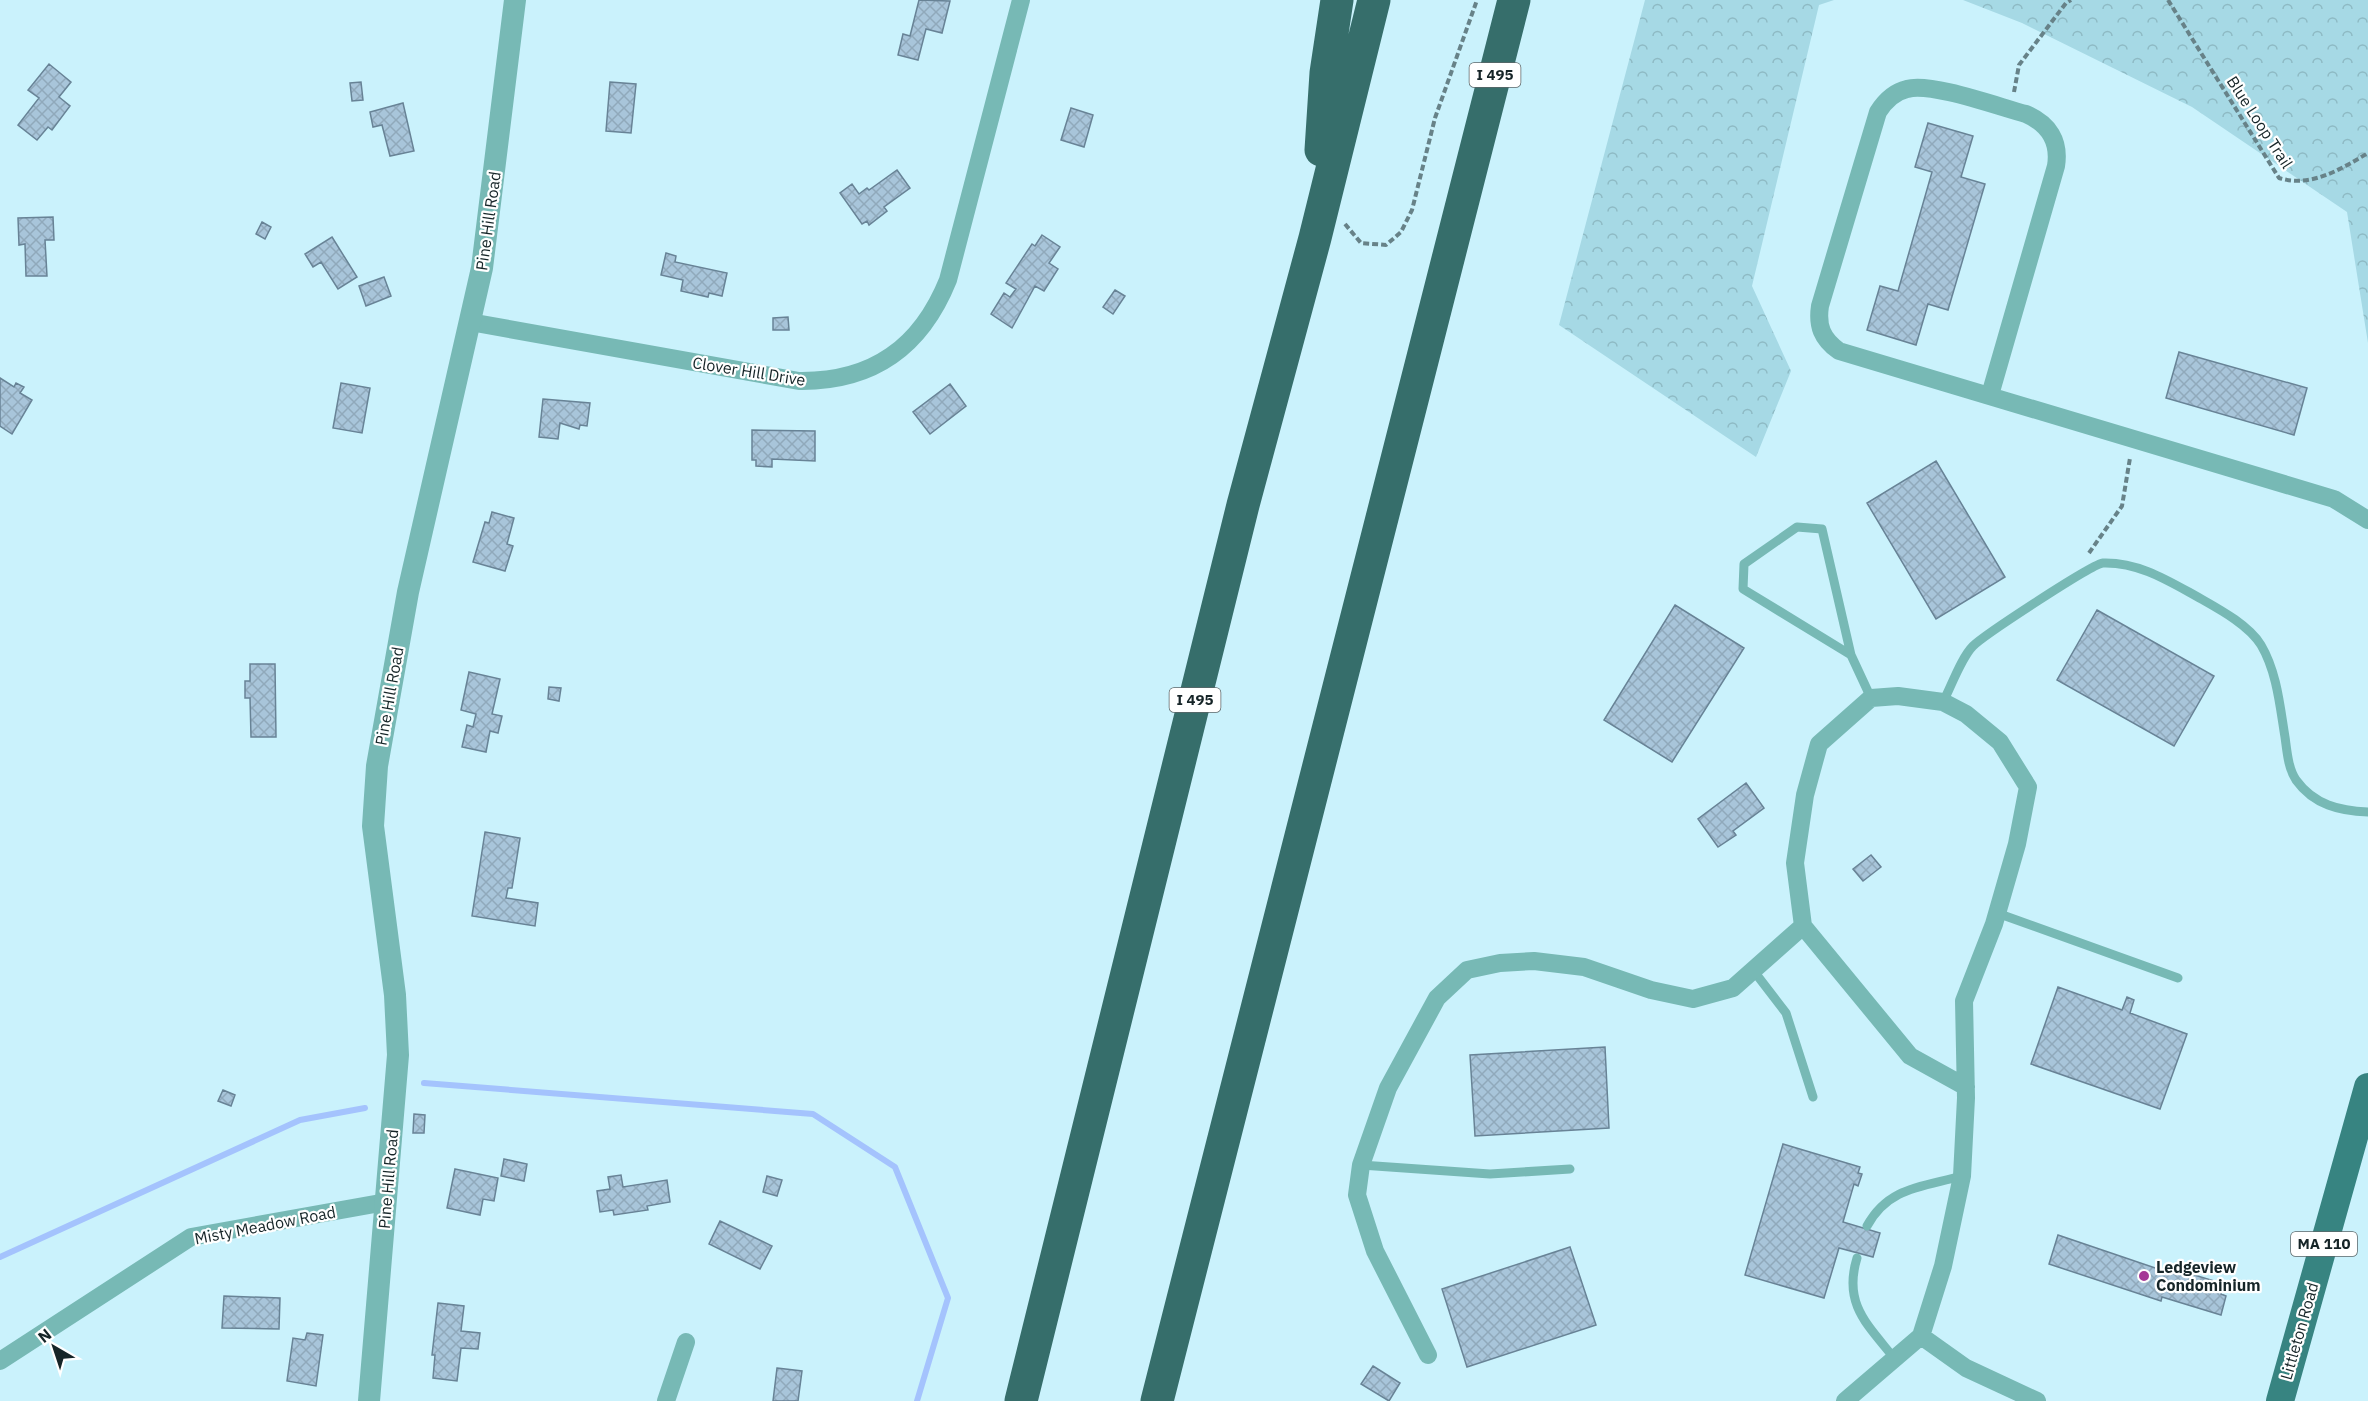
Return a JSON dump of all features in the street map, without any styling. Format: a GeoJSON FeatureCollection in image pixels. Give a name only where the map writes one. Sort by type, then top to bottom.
{"type":"FeatureCollection","features":[{"type":"Feature","properties":{"kind":"highway"},"geometry":{"type":"LineString","coordinates":[[1315,238],[1326,73],[1337,0]]}},
{"type":"Feature","properties":{"kind":"highway","name":"I 495"},"geometry":{"type":"LineString","coordinates":[[1021,1401],[1243,505],[1315,238],[1374,0]]}},
{"type":"Feature","properties":{"kind":"highway","name":"I 495"},"geometry":{"type":"LineString","coordinates":[[1157,1401],[1514,0]]}},
{"type":"Feature","properties":{"kind":"highway"},"geometry":{"type":"LineString","coordinates":[[1476,149],[1526,0]]}},
{"type":"Feature","properties":{"kind":"main road","name":"Littleton Road"},"geometry":{"type":"LineString","coordinates":[[2280,1401],[2368,1088]]}},
{"type":"Feature","properties":{"kind":"street","name":"Pine Hill Road"},"geometry":{"type":"LineString","coordinates":[[369,1401],[397,1084],[398,1024],[375,855],[373,826],[376,766],[408,592],[470,322],[485,246],[515,0]]}},
{"type":"Feature","properties":{"kind":"street","name":"Clover Hill Drive"},"geometry":{"type":"LineString","coordinates":[[470,322],[799,381],[848,376],[882,362],[919,332],[933,312],[948,280],[1021,0]]}},
{"type":"Feature","properties":{"kind":"street"},"geometry":{"type":"LineString","coordinates":[[1990,395],[2058,157],[2056,142],[2040,120],[2012,110],[1926,87],[1906,89],[1884,102],[1875,121],[1818,319],[1824,338],[1839,351],[2334,499],[2368,520]]}},
{"type":"Feature","properties":{"kind":"street"},"geometry":{"type":"LineString","coordinates":[[1845,1401],[1921,1336],[1943,1266],[1962,1176],[1966,1087],[1964,1000],[1997,913],[2017,844],[2028,788],[2000,742],[1966,714],[1942,702],[1898,696],[1871,698],[1819,744],[1805,795],[1795,863],[1803,926],[1910,1056],[1966,1087]]}},
{"type":"Feature","properties":{"kind":"street"},"geometry":{"type":"LineString","coordinates":[[1428,1355],[1375,1251],[1357,1195],[1361,1165],[1388,1088],[1408,1047],[1437,998],[1467,970],[1500,963],[1534,961],[1574,966],[1651,990],[1693,999],[1733,988],[1803,926]]}},
{"type":"Feature","properties":{"kind":"street","name":"Misty Meadow Road"},"geometry":{"type":"LineString","coordinates":[[0,1361],[191,1238],[386,1202]]}},
{"type":"Feature","properties":{"kind":"street"},"geometry":{"type":"LineString","coordinates":[[1921,1336],[1966,1368],[2037,1401]]}},
{"type":"Feature","properties":{"kind":"street"},"geometry":{"type":"LineString","coordinates":[[666,1401],[686,1342]]}},
{"type":"Feature","properties":{"kind":"lane"},"geometry":{"type":"LineString","coordinates":[[1851,655],[1743,589],[1744,564],[1797,527],[1822,529],[1851,655],[1871,698]]}},
{"type":"Feature","properties":{"kind":"lane"},"geometry":{"type":"LineString","coordinates":[[1942,702],[1972,647],[2069,580],[2101,563],[2149,570],[2206,602],[2245,628],[2260,643],[2268,660],[2279,698],[2289,764],[2295,778],[2313,798],[2327,805],[2344,811],[2368,812]]}},
{"type":"Feature","properties":{"kind":"lane"},"geometry":{"type":"LineString","coordinates":[[1997,913],[2178,978]]}},
{"type":"Feature","properties":{"kind":"lane"},"geometry":{"type":"LineString","coordinates":[[1753,970],[1786,1013],[1813,1097]]}},
{"type":"Feature","properties":{"kind":"lane"},"geometry":{"type":"LineString","coordinates":[[1361,1165],[1490,1174],[1570,1169]]}},
{"type":"Feature","properties":{"kind":"lane"},"geometry":{"type":"LineString","coordinates":[[1868,1226],[1876,1209],[1886,1200],[1908,1190],[1962,1176]]}},
{"type":"Feature","properties":{"kind":"lane"},"geometry":{"type":"LineString","coordinates":[[1857,1258],[1851,1279],[1859,1313],[1894,1358]]}},
{"type":"Feature","properties":{"kind":"path"},"geometry":{"type":"LineString","coordinates":[[1341,220],[1361,243],[1386,245],[1401,232],[1412,210],[1436,118],[1477,0]]}},
{"type":"Feature","properties":{"kind":"path"},"geometry":{"type":"LineString","coordinates":[[2012,110],[2019,65],[2066,3],[2071,0]]}},
{"type":"Feature","properties":{"kind":"path","name":"Blue Loop Trail"},"geometry":{"type":"LineString","coordinates":[[2168,0],[2279,178],[2293,183],[2332,175],[2368,153]]}},
{"type":"Feature","properties":{"kind":"path"},"geometry":{"type":"LineString","coordinates":[[2069,580],[2122,506],[2133,439]]}},
{"type":"Feature","properties":{"kind":"green space"},"geometry":{"type":"Polygon","coordinates":[[[1645,0],[1834,0],[1819,5],[1752,286],[1791,371],[1756,457],[1559,325],[1645,0]]]}},
{"type":"Feature","properties":{"kind":"green space"},"geometry":{"type":"Polygon","coordinates":[[[1963,0],[2368,0],[2368,343],[2347,212],[2192,107],[2022,23],[1963,0]]]}},
{"type":"Feature","properties":{"kind":"building"},"geometry":{"type":"Polygon","coordinates":[[[919,0],[950,1],[942,33],[926,29],[918,60],[898,55],[903,34],[910,36],[919,0]]]}},
{"type":"Feature","properties":{"kind":"building"},"geometry":{"type":"Polygon","coordinates":[[[49,64],[71,82],[59,97],[70,106],[52,130],[48,127],[37,140],[18,125],[39,98],[28,90],[49,64]]]}},
{"type":"Feature","properties":{"kind":"building"},"geometry":{"type":"Polygon","coordinates":[[[361,82],[363,100],[352,101],[350,83],[361,82]]]}},
{"type":"Feature","properties":{"kind":"building"},"geometry":{"type":"Polygon","coordinates":[[[610,82],[636,84],[631,133],[606,131],[610,82]]]}},
{"type":"Feature","properties":{"kind":"building"},"geometry":{"type":"Polygon","coordinates":[[[403,103],[414,151],[390,156],[382,125],[373,127],[370,112],[403,103]]]}},
{"type":"Feature","properties":{"kind":"building"},"geometry":{"type":"Polygon","coordinates":[[[1071,108],[1093,115],[1084,147],[1061,140],[1071,108]]]}},
{"type":"Feature","properties":{"kind":"building"},"geometry":{"type":"Polygon","coordinates":[[[1928,123],[1973,136],[1961,177],[1985,184],[1948,310],[1928,304],[1916,345],[1867,330],[1880,286],[1898,291],[1932,172],[1915,167],[1928,123]]]}},
{"type":"Feature","properties":{"kind":"building"},"geometry":{"type":"Polygon","coordinates":[[[897,170],[910,188],[884,207],[887,211],[869,225],[867,221],[862,224],[840,193],[852,184],[859,194],[867,188],[869,190],[897,170]]]}},
{"type":"Feature","properties":{"kind":"building"},"geometry":{"type":"Polygon","coordinates":[[[53,217],[54,240],[45,240],[47,276],[26,276],[25,244],[19,245],[18,218],[53,217]]]}},
{"type":"Feature","properties":{"kind":"building"},"geometry":{"type":"Polygon","coordinates":[[[262,222],[271,227],[265,239],[256,234],[262,222]]]}},
{"type":"Feature","properties":{"kind":"building"},"geometry":{"type":"Polygon","coordinates":[[[1042,235],[1060,247],[1049,263],[1058,269],[1044,291],[1035,286],[1012,328],[991,314],[1004,293],[1010,297],[1016,289],[1006,283],[1032,244],[1035,246],[1042,235]]]}},
{"type":"Feature","properties":{"kind":"building"},"geometry":{"type":"Polygon","coordinates":[[[332,237],[357,277],[338,289],[321,262],[313,267],[305,254],[332,237]]]}},
{"type":"Feature","properties":{"kind":"building"},"geometry":{"type":"Polygon","coordinates":[[[666,253],[676,256],[675,262],[727,273],[722,296],[709,293],[708,297],[681,291],[683,280],[661,275],[666,253]]]}},
{"type":"Feature","properties":{"kind":"building"},"geometry":{"type":"Polygon","coordinates":[[[384,277],[391,296],[366,306],[359,286],[384,277]]]}},
{"type":"Feature","properties":{"kind":"building"},"geometry":{"type":"Polygon","coordinates":[[[1115,290],[1125,296],[1113,314],[1103,307],[1115,290]]]}},
{"type":"Feature","properties":{"kind":"building"},"geometry":{"type":"Polygon","coordinates":[[[788,317],[789,330],[773,330],[773,318],[788,317]]]}},
{"type":"Feature","properties":{"kind":"building"},"geometry":{"type":"Polygon","coordinates":[[[2179,352],[2307,388],[2294,435],[2166,398],[2179,352]]]}},
{"type":"Feature","properties":{"kind":"building"},"geometry":{"type":"Polygon","coordinates":[[[0,378],[14,387],[16,383],[24,387],[20,393],[32,400],[12,434],[0,426],[0,378]]]}},
{"type":"Feature","properties":{"kind":"building"},"geometry":{"type":"Polygon","coordinates":[[[341,383],[370,388],[362,433],[333,428],[341,383]]]}},
{"type":"Feature","properties":{"kind":"building"},"geometry":{"type":"Polygon","coordinates":[[[950,384],[966,406],[930,434],[913,412],[950,384]]]}},
{"type":"Feature","properties":{"kind":"building"},"geometry":{"type":"Polygon","coordinates":[[[543,399],[590,403],[587,426],[580,425],[579,429],[560,423],[558,439],[539,437],[543,399]]]}},
{"type":"Feature","properties":{"kind":"building"},"geometry":{"type":"Polygon","coordinates":[[[752,430],[815,431],[815,461],[772,459],[772,467],[756,466],[756,460],[752,460],[752,430]]]}},
{"type":"Feature","properties":{"kind":"building"},"geometry":{"type":"Polygon","coordinates":[[[1936,461],[2005,577],[1936,619],[1867,503],[1936,461]]]}},
{"type":"Feature","properties":{"kind":"building"},"geometry":{"type":"Polygon","coordinates":[[[492,512],[514,518],[507,544],[513,546],[505,571],[473,562],[485,522],[489,523],[492,512]]]}},
{"type":"Feature","properties":{"kind":"building"},"geometry":{"type":"Polygon","coordinates":[[[1675,605],[1744,648],[1672,762],[1604,720],[1675,605]]]}},
{"type":"Feature","properties":{"kind":"building"},"geometry":{"type":"Polygon","coordinates":[[[2097,610],[2214,676],[2174,746],[2057,680],[2097,610]]]}},
{"type":"Feature","properties":{"kind":"building"},"geometry":{"type":"Polygon","coordinates":[[[250,664],[275,664],[276,737],[251,737],[250,698],[245,698],[245,681],[250,681],[250,664]]]}},
{"type":"Feature","properties":{"kind":"building"},"geometry":{"type":"Polygon","coordinates":[[[469,672],[500,679],[492,714],[502,716],[498,733],[490,731],[486,752],[462,747],[467,725],[473,727],[476,714],[461,710],[469,672]]]}},
{"type":"Feature","properties":{"kind":"building"},"geometry":{"type":"Polygon","coordinates":[[[549,687],[561,688],[559,701],[548,699],[549,687]]]}},
{"type":"Feature","properties":{"kind":"building"},"geometry":{"type":"Polygon","coordinates":[[[1746,783],[1764,808],[1733,831],[1736,835],[1718,847],[1698,819],[1746,783]]]}},
{"type":"Feature","properties":{"kind":"building"},"geometry":{"type":"Polygon","coordinates":[[[485,832],[520,838],[512,888],[508,888],[506,898],[538,903],[535,926],[472,916],[485,832]]]}},
{"type":"Feature","properties":{"kind":"building"},"geometry":{"type":"Polygon","coordinates":[[[1871,855],[1881,867],[1863,881],[1853,869],[1871,855]]]}},
{"type":"Feature","properties":{"kind":"building"},"geometry":{"type":"Polygon","coordinates":[[[2058,987],[2122,1010],[2127,997],[2134,1000],[2130,1013],[2187,1034],[2160,1109],[2031,1064],[2058,987]]]}},
{"type":"Feature","properties":{"kind":"building"},"geometry":{"type":"Polygon","coordinates":[[[1605,1047],[1609,1128],[1475,1136],[1470,1055],[1605,1047]]]}},
{"type":"Feature","properties":{"kind":"building"},"geometry":{"type":"Polygon","coordinates":[[[223,1090],[235,1095],[231,1106],[218,1101],[223,1090]]]}},
{"type":"Feature","properties":{"kind":"building"},"geometry":{"type":"Polygon","coordinates":[[[414,1114],[425,1115],[424,1133],[413,1133],[414,1114]]]}},
{"type":"Feature","properties":{"kind":"building"},"geometry":{"type":"Polygon","coordinates":[[[1783,1144],[1860,1167],[1858,1173],[1862,1174],[1858,1186],[1854,1184],[1843,1222],[1880,1233],[1873,1257],[1839,1248],[1824,1298],[1745,1275],[1783,1144]]]}},
{"type":"Feature","properties":{"kind":"building"},"geometry":{"type":"Polygon","coordinates":[[[504,1159],[527,1164],[524,1181],[501,1176],[504,1159]]]}},
{"type":"Feature","properties":{"kind":"building"},"geometry":{"type":"Polygon","coordinates":[[[455,1169],[498,1178],[494,1201],[483,1199],[480,1215],[447,1208],[455,1169]]]}},
{"type":"Feature","properties":{"kind":"building"},"geometry":{"type":"Polygon","coordinates":[[[621,1175],[623,1187],[667,1180],[670,1202],[647,1206],[648,1210],[614,1215],[613,1210],[600,1212],[597,1191],[610,1189],[608,1177],[621,1175]]]}},
{"type":"Feature","properties":{"kind":"building"},"geometry":{"type":"Polygon","coordinates":[[[767,1176],[782,1180],[777,1196],[763,1192],[767,1176]]]}},
{"type":"Feature","properties":{"kind":"building"},"geometry":{"type":"Polygon","coordinates":[[[720,1221],[772,1246],[760,1269],[709,1244],[720,1221]]]}},
{"type":"Feature","properties":{"kind":"building","name":"Ledgeview Condominium"},"geometry":{"type":"Polygon","coordinates":[[[2058,1235],[2167,1272],[2168,1267],[2224,1284],[2221,1294],[2226,1296],[2221,1315],[2162,1297],[2161,1301],[2049,1264],[2058,1235]]]}},
{"type":"Feature","properties":{"kind":"building"},"geometry":{"type":"Polygon","coordinates":[[[1570,1247],[1596,1325],[1467,1367],[1442,1289],[1570,1247]]]}},
{"type":"Feature","properties":{"kind":"building"},"geometry":{"type":"Polygon","coordinates":[[[224,1296],[280,1298],[279,1329],[222,1328],[224,1296]]]}},
{"type":"Feature","properties":{"kind":"building"},"geometry":{"type":"Polygon","coordinates":[[[438,1303],[464,1306],[461,1331],[480,1333],[478,1349],[461,1348],[457,1381],[433,1378],[435,1355],[432,1355],[438,1303]]]}},
{"type":"Feature","properties":{"kind":"building"},"geometry":{"type":"Polygon","coordinates":[[[307,1333],[323,1335],[316,1386],[287,1381],[293,1338],[305,1340],[307,1333]]]}},
{"type":"Feature","properties":{"kind":"building"},"geometry":{"type":"Polygon","coordinates":[[[1373,1366],[1400,1383],[1389,1401],[1361,1384],[1373,1366]]]}},
{"type":"Feature","properties":{"kind":"building"},"geometry":{"type":"Polygon","coordinates":[[[777,1368],[802,1371],[798,1401],[773,1401],[777,1368]]]}},
{"type":"Feature","properties":{"kind":"waterway"},"geometry":{"type":"LineString","coordinates":[[424,1083],[813,1114],[895,1167],[948,1298],[917,1401]]}},
{"type":"Feature","properties":{"kind":"waterway"},"geometry":{"type":"LineString","coordinates":[[0,1257],[300,1120],[365,1108]]}},
{"type":"Feature","properties":{"kind":"place","name":"Ledgeview Condominium"},"geometry":{"type":"Point","coordinates":[2144,1276]}}]}
